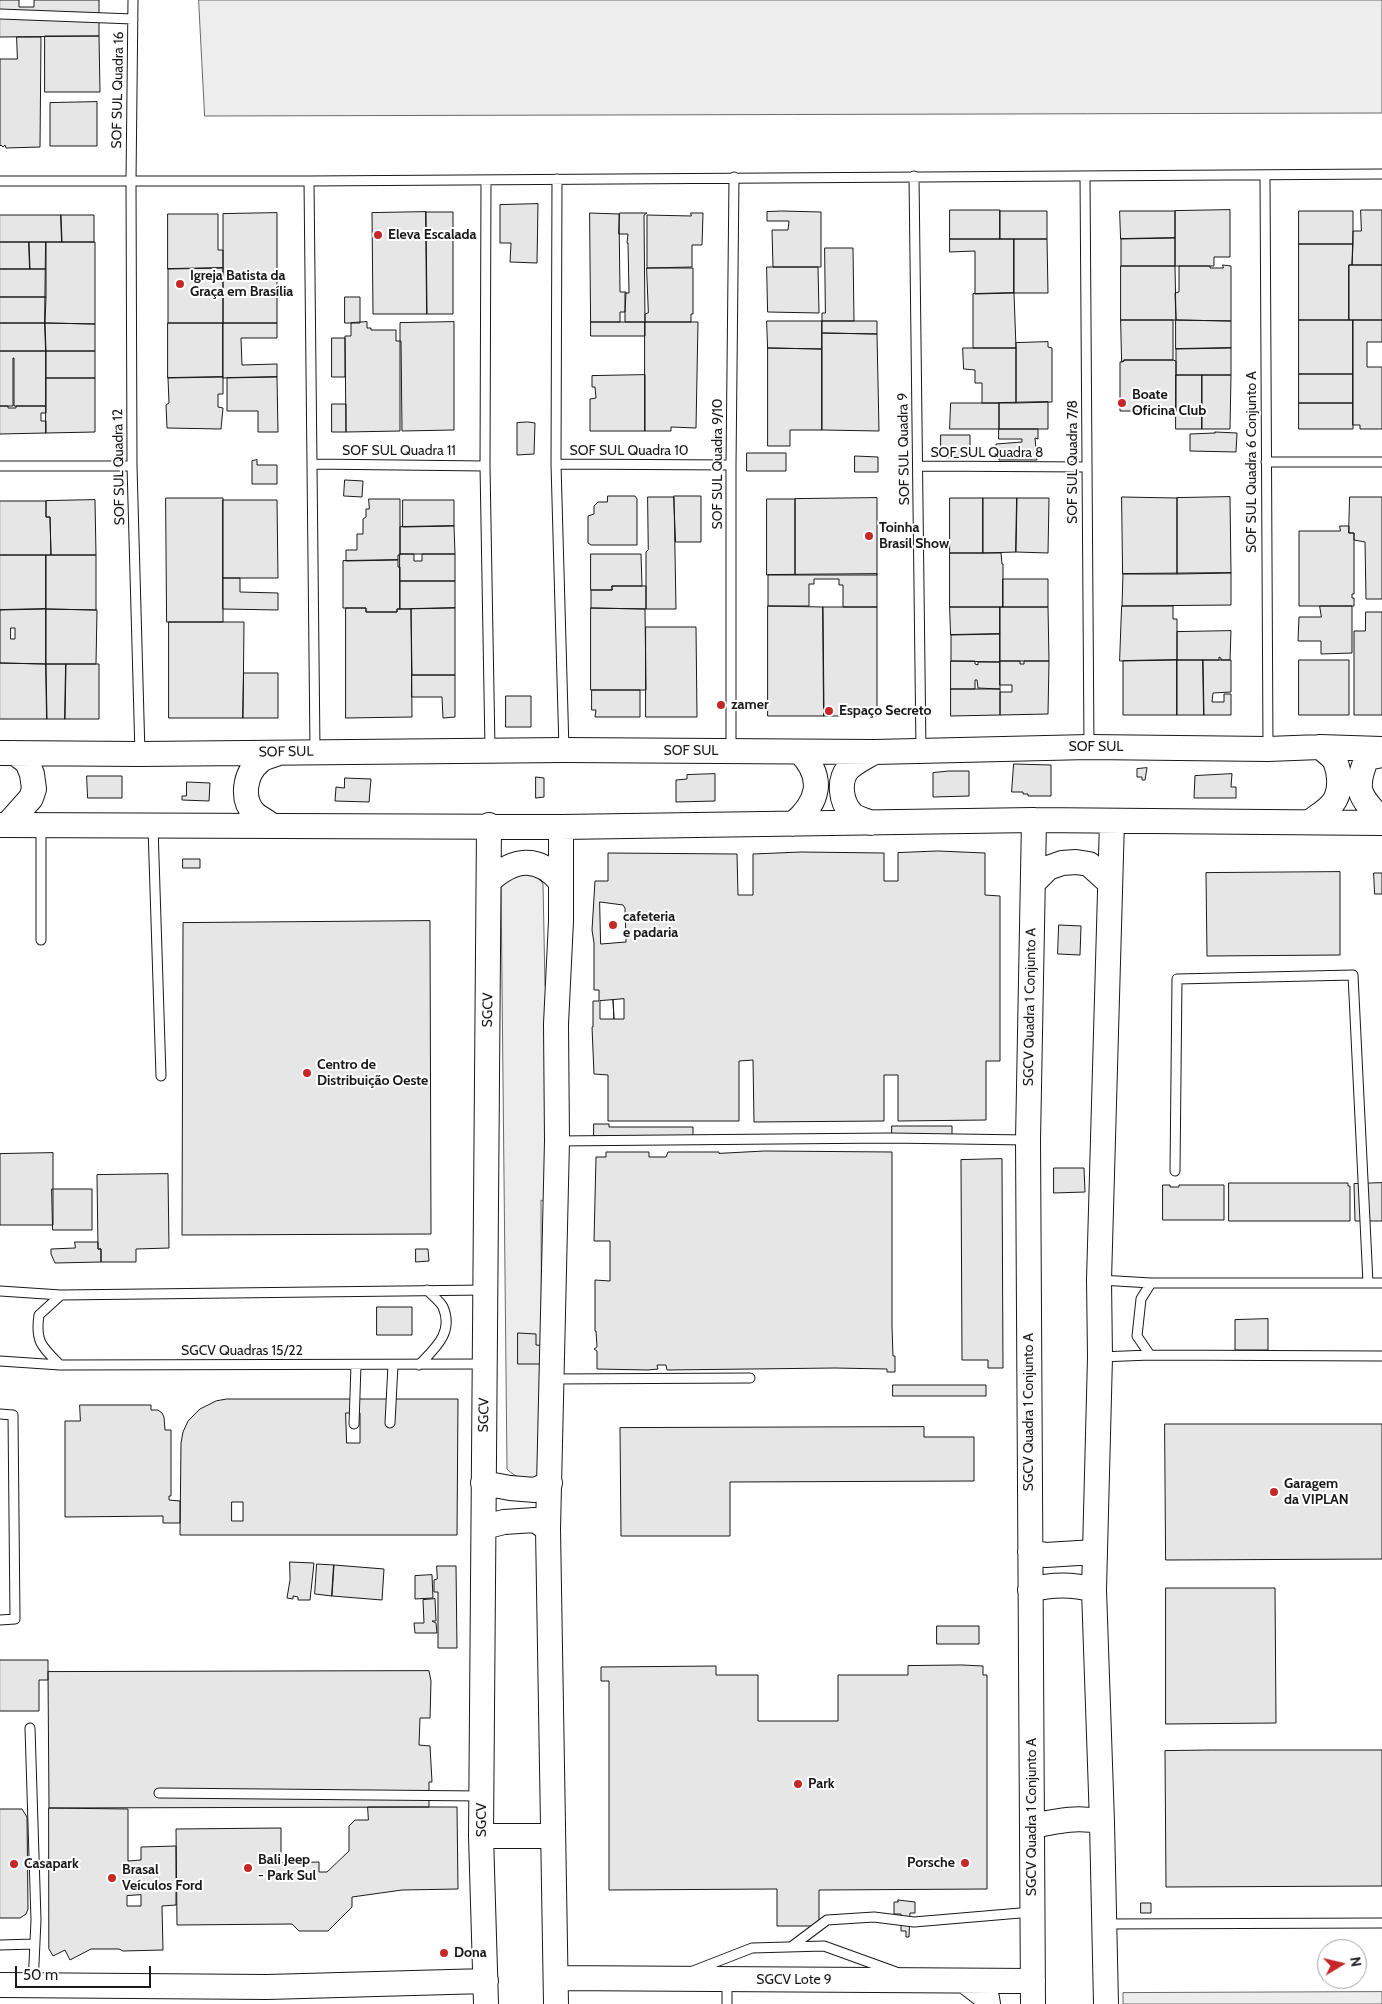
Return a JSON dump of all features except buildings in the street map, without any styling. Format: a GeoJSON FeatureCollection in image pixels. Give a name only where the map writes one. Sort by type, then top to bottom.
{"type":"FeatureCollection","features":[{"type":"Feature","properties":{"kind":"street","name":"SOF SUL"},"geometry":{"type":"LineString","coordinates":[[7,753],[140,754],[564,750],[874,752],[1089,747],[1268,749],[1320,747],[1382,749]]}},
{"type":"Feature","properties":{"kind":"street"},"geometry":{"type":"LineString","coordinates":[[1311,821],[1327,809],[1335,800],[1338,790],[1339,774],[1334,759],[1320,747]]}},
{"type":"Feature","properties":{"kind":"street"},"geometry":{"type":"LineString","coordinates":[[793,824],[807,812],[813,800],[816,787],[812,768],[800,752]]}},
{"type":"Feature","properties":{"kind":"street"},"geometry":{"type":"LineString","coordinates":[[871,823],[852,814],[844,804],[842,792],[843,780],[848,770],[874,752]]}},
{"type":"Feature","properties":{"kind":"street"},"geometry":{"type":"LineString","coordinates":[[3,825],[31,798],[34,789],[32,774],[27,762],[7,753]]}},
{"type":"Feature","properties":{"kind":"street"},"geometry":{"type":"LineString","coordinates":[[272,825],[254,813],[248,801],[246,787],[249,773],[261,760],[279,753]]}},
{"type":"Feature","properties":{"kind":"street"},"geometry":{"type":"LineString","coordinates":[[1382,754],[1367,758],[1362,770],[1359,789],[1367,804],[1382,821]]}},
{"type":"Feature","properties":{"kind":"street"},"geometry":{"type":"LineString","coordinates":[[3,825],[562,826],[1034,820],[1382,821]]}},
{"type":"Feature","properties":{"kind":"street","name":"SGCV Quadra 1 Conjunto A"},"geometry":{"type":"LineString","coordinates":[[1033,1993],[1028,1140],[1034,820]]}},
{"type":"Feature","properties":{"kind":"street"},"geometry":{"type":"LineString","coordinates":[[1106,2004],[1094,1590],[1100,1357],[1099,1280],[1112,821]]}},
{"type":"Feature","properties":{"kind":"street","name":"SGCV"},"geometry":{"type":"LineString","coordinates":[[486,1992],[481,1836],[489,825]]}},
{"type":"Feature","properties":{"kind":"street"},"geometry":{"type":"LineString","coordinates":[[556,2004],[548,1529],[557,1141],[556,1024],[561,920],[562,826]]}},
{"type":"Feature","properties":{"kind":"street"},"geometry":{"type":"LineString","coordinates":[[1033,883],[1048,868],[1062,863],[1076,862],[1089,864],[1110,883]]}},
{"type":"Feature","properties":{"kind":"street"},"geometry":{"type":"LineString","coordinates":[[489,881],[503,868],[516,864],[530,863],[544,866],[562,882]]}},
{"type":"Feature","properties":{"kind":"street"},"geometry":{"type":"LineString","coordinates":[[484,1483],[535,1490],[550,1483]]}},
{"type":"Feature","properties":{"kind":"street"},"geometry":{"type":"LineString","coordinates":[[484,1527],[504,1522],[535,1520],[548,1529]]}},
{"type":"Feature","properties":{"kind":"street"},"geometry":{"type":"LineString","coordinates":[[1030,1552],[1046,1555],[1095,1552]]}},
{"type":"Feature","properties":{"kind":"street"},"geometry":{"type":"LineString","coordinates":[[1030,1590],[1045,1586],[1077,1586],[1094,1590]]}},
{"type":"Feature","properties":{"kind":"street"},"geometry":{"type":"LineString","coordinates":[[1033,1826],[1067,1818],[1090,1819],[1102,1822]]}},
{"type":"Feature","properties":{"kind":"street"},"geometry":{"type":"LineString","coordinates":[[481,1836],[553,1836]]}},
{"type":"Feature","properties":{"kind":"street","name":"SGCV Lote 9"},"geometry":{"type":"LineString","coordinates":[[556,1978],[915,1980],[966,1982],[1033,1993]]}},
{"type":"Feature","properties":{"kind":"street"},"geometry":{"type":"LineString","coordinates":[[966,1982],[987,1998],[988,2004]]}},
{"type":"Feature","properties":{"kind":"street"},"geometry":{"type":"LineString","coordinates":[[0,1985],[222,1996],[262,1996],[403,1983],[486,1992]]}},
{"type":"Feature","properties":{"kind":"street"},"geometry":{"type":"LineString","coordinates":[[403,1983],[415,2000],[414,2004]]}},
{"type":"Feature","properties":{"kind":"lane","name":"SOF SUL Quadra 16"},"geometry":{"type":"LineString","coordinates":[[131,181],[133,0]]}},
{"type":"Feature","properties":{"kind":"lane"},"geometry":{"type":"LineString","coordinates":[[0,14],[133,19]]}},
{"type":"Feature","properties":{"kind":"lane"},"geometry":{"type":"LineString","coordinates":[[0,181],[309,181],[1382,174]]}},
{"type":"Feature","properties":{"kind":"lane","name":"SOF SUL Quadra 6 Conjunto A"},"geometry":{"type":"LineString","coordinates":[[1265,175],[1268,749]]}},
{"type":"Feature","properties":{"kind":"lane","name":"SOF SUL Quadra 9"},"geometry":{"type":"LineString","coordinates":[[914,176],[921,751]]}},
{"type":"Feature","properties":{"kind":"lane","name":"SOF SUL Quadra 9/10"},"geometry":{"type":"LineString","coordinates":[[731,750],[734,177]]}},
{"type":"Feature","properties":{"kind":"lane","name":"SOF SUL Quadra 7/8"},"geometry":{"type":"LineString","coordinates":[[1085,177],[1089,747]]}},
{"type":"Feature","properties":{"kind":"lane"},"geometry":{"type":"LineString","coordinates":[[556,178],[556,464],[564,750]]}},
{"type":"Feature","properties":{"kind":"lane"},"geometry":{"type":"LineString","coordinates":[[486,180],[485,466],[490,752]]}},
{"type":"Feature","properties":{"kind":"lane","name":"SOF SUL Quadra 12"},"geometry":{"type":"LineString","coordinates":[[131,181],[132,466],[140,754]]}},
{"type":"Feature","properties":{"kind":"lane"},"geometry":{"type":"LineString","coordinates":[[309,181],[315,752]]}},
{"type":"Feature","properties":{"kind":"lane"},"geometry":{"type":"LineString","coordinates":[[1266,462],[1382,462]]}},
{"type":"Feature","properties":{"kind":"lane","name":"SOF SUL Quadra 11"},"geometry":{"type":"LineString","coordinates":[[312,464],[485,466]]}},
{"type":"Feature","properties":{"kind":"lane","name":"SOF SUL Quadra 10"},"geometry":{"type":"LineString","coordinates":[[556,464],[731,465]]}},
{"type":"Feature","properties":{"kind":"lane"},"geometry":{"type":"LineString","coordinates":[[0,466],[132,466]]}},
{"type":"Feature","properties":{"kind":"lane","name":"SOF SUL Quadra 8"},"geometry":{"type":"LineString","coordinates":[[918,466],[1086,467]]}},
{"type":"Feature","properties":{"kind":"lane"},"geometry":{"type":"LineString","coordinates":[[152,824],[161,1076]]}},
{"type":"Feature","properties":{"kind":"lane"},"geometry":{"type":"LineString","coordinates":[[41,825],[41,940]]}},
{"type":"Feature","properties":{"kind":"lane"},"geometry":{"type":"LineString","coordinates":[[1175,1171],[1177,979],[1353,975],[1368,1283]]}},
{"type":"Feature","properties":{"kind":"lane"},"geometry":{"type":"LineString","coordinates":[[557,1141],[869,1138],[1028,1140]]}},
{"type":"Feature","properties":{"kind":"lane"},"geometry":{"type":"LineString","coordinates":[[1099,1280],[1151,1283],[1382,1283]]}},
{"type":"Feature","properties":{"kind":"lane"},"geometry":{"type":"LineString","coordinates":[[1150,1355],[1137,1336],[1141,1299],[1151,1283]]}},
{"type":"Feature","properties":{"kind":"lane"},"geometry":{"type":"LineString","coordinates":[[419,1365],[443,1340],[447,1324],[443,1306],[427,1290]]}},
{"type":"Feature","properties":{"kind":"lane"},"geometry":{"type":"LineString","coordinates":[[0,1291],[61,1295],[485,1290]]}},
{"type":"Feature","properties":{"kind":"lane"},"geometry":{"type":"LineString","coordinates":[[60,1365],[40,1346],[36,1330],[39,1314],[61,1295]]}},
{"type":"Feature","properties":{"kind":"lane"},"geometry":{"type":"LineString","coordinates":[[1100,1357],[1150,1355],[1382,1356]]}},
{"type":"Feature","properties":{"kind":"lane","name":"SGCV Quadras 15/22"},"geometry":{"type":"LineString","coordinates":[[0,1361],[60,1365],[485,1364]]}},
{"type":"Feature","properties":{"kind":"lane"},"geometry":{"type":"LineString","coordinates":[[354,1424],[356,1365]]}},
{"type":"Feature","properties":{"kind":"lane"},"geometry":{"type":"LineString","coordinates":[[390,1423],[393,1365]]}},
{"type":"Feature","properties":{"kind":"lane"},"geometry":{"type":"LineString","coordinates":[[551,1379],[750,1378]]}},
{"type":"Feature","properties":{"kind":"lane"},"geometry":{"type":"LineString","coordinates":[[0,1414],[14,1415],[15,1619],[0,1620]]}},
{"type":"Feature","properties":{"kind":"lane"},"geometry":{"type":"LineString","coordinates":[[30,1728],[34,1822],[35,1944],[33,1986]]}},
{"type":"Feature","properties":{"kind":"lane"},"geometry":{"type":"LineString","coordinates":[[159,1793],[482,1796]]}},
{"type":"Feature","properties":{"kind":"lane"},"geometry":{"type":"LineString","coordinates":[[791,1947],[827,1920],[874,1917],[914,1922],[1032,1912]]}},
{"type":"Feature","properties":{"kind":"lane"},"geometry":{"type":"LineString","coordinates":[[1105,1924],[1382,1923]]}},
{"type":"Feature","properties":{"kind":"lane"},"geometry":{"type":"LineString","coordinates":[[0,1945],[35,1944]]}},
{"type":"Feature","properties":{"kind":"lane"},"geometry":{"type":"LineString","coordinates":[[672,1980],[752,1948],[824,1946],[915,1980]]}},
{"type":"Feature","properties":{"kind":"lane"},"geometry":{"type":"LineString","coordinates":[[727,1980],[727,2004]]}},
{"type":"Feature","properties":{"kind":"shaded area"},"geometry":{"type":"Polygon","coordinates":[[[199,0],[1382,0],[1382,113],[205,116],[199,0]]]}},
{"type":"Feature","properties":{"kind":"shaded area"},"geometry":{"type":"Polygon","coordinates":[[[518,869],[539,877],[543,884],[545,985],[553,1023],[554,1208],[541,1200],[542,1461],[538,1480],[521,1478],[507,1469],[501,883],[518,869]]]}},
{"type":"Feature","properties":{"kind":"shaded area"},"geometry":{"type":"Polygon","coordinates":[[[1382,1992],[1382,2004],[1123,2004],[1123,1993],[1382,1992]]]}},
{"type":"Feature","properties":{"kind":"place","name":"Eleva Escalada"},"geometry":{"type":"Point","coordinates":[378,235]}},
{"type":"Feature","properties":{"kind":"place","name":"Igreja Batista da Graça em Brasília"},"geometry":{"type":"Point","coordinates":[180,284]}},
{"type":"Feature","properties":{"kind":"place","name":"Boate Oficina Club"},"geometry":{"type":"Point","coordinates":[1122,403]}},
{"type":"Feature","properties":{"kind":"place","name":"Toinha Brasil Show"},"geometry":{"type":"Point","coordinates":[869,536]}},
{"type":"Feature","properties":{"kind":"place","name":"zamer"},"geometry":{"type":"Point","coordinates":[721,705]}},
{"type":"Feature","properties":{"kind":"place","name":"Espaço Secreto"},"geometry":{"type":"Point","coordinates":[829,711]}},
{"type":"Feature","properties":{"kind":"place","name":"cafeteria e padaria"},"geometry":{"type":"Point","coordinates":[613,925]}},
{"type":"Feature","properties":{"kind":"place","name":"Centro de Distribuição Oeste"},"geometry":{"type":"Point","coordinates":[307,1073]}},
{"type":"Feature","properties":{"kind":"place","name":"Garagem da VIPLAN"},"geometry":{"type":"Point","coordinates":[1274,1492]}},
{"type":"Feature","properties":{"kind":"place","name":"Park"},"geometry":{"type":"Point","coordinates":[798,1784]}},
{"type":"Feature","properties":{"kind":"place","name":"Porsche"},"geometry":{"type":"Point","coordinates":[965,1863]}},
{"type":"Feature","properties":{"kind":"place","name":"Casapark"},"geometry":{"type":"Point","coordinates":[14,1864]}},
{"type":"Feature","properties":{"kind":"place","name":"Bali Jeep - Park Sul"},"geometry":{"type":"Point","coordinates":[248,1868]}},
{"type":"Feature","properties":{"kind":"place","name":"Brasal Veículos Ford"},"geometry":{"type":"Point","coordinates":[112,1878]}},
{"type":"Feature","properties":{"kind":"place","name":"Dona"},"geometry":{"type":"Point","coordinates":[444,1953]}}]}
